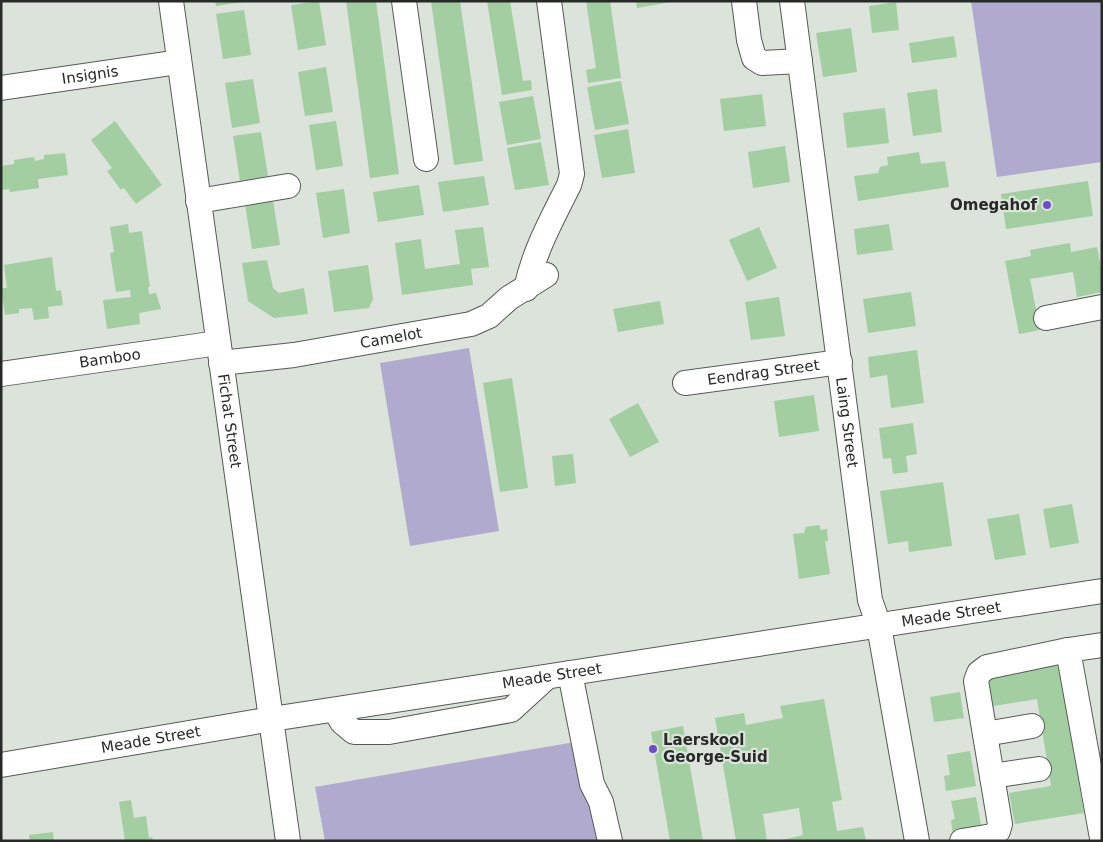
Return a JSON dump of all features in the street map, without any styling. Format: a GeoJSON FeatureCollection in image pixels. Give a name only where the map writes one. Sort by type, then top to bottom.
{"type":"FeatureCollection","features":[{"type":"Feature","properties":{"kind":"street","name":"Fichat Street"},"geometry":{"type":"LineString","coordinates":[[171,1],[288,841]]}},
{"type":"Feature","properties":{"kind":"street"},"geometry":{"type":"LineString","coordinates":[[404,1],[426,159]]}},
{"type":"Feature","properties":{"kind":"street"},"geometry":{"type":"LineString","coordinates":[[526,290],[530,268],[539,244],[570,185],[572,174],[549,1]]}},
{"type":"Feature","properties":{"kind":"street"},"geometry":{"type":"LineString","coordinates":[[744,1],[751,56],[762,63],[800,61]]}},
{"type":"Feature","properties":{"kind":"street","name":"Laing Street"},"geometry":{"type":"LineString","coordinates":[[792,1],[870,600],[879,626],[917,841]]}},
{"type":"Feature","properties":{"kind":"street","name":"Insignis"},"geometry":{"type":"LineString","coordinates":[[1,88],[178,62]]}},
{"type":"Feature","properties":{"kind":"street"},"geometry":{"type":"LineString","coordinates":[[198,200],[288,186]]}},
{"type":"Feature","properties":{"kind":"street","name":"Camelot"},"geometry":{"type":"LineString","coordinates":[[220,353],[294,355],[471,324],[489,316],[509,298],[526,290],[546,275]]}},
{"type":"Feature","properties":{"kind":"street"},"geometry":{"type":"LineString","coordinates":[[1046,318],[1102,308]]}},
{"type":"Feature","properties":{"kind":"street","name":"Bamboo"},"geometry":{"type":"LineString","coordinates":[[1,374],[220,353]]}},
{"type":"Feature","properties":{"kind":"street","name":"Eendrag Street"},"geometry":{"type":"LineString","coordinates":[[685,383],[840,362]]}},
{"type":"Feature","properties":{"kind":"street","name":"Meade Street"},"geometry":{"type":"LineString","coordinates":[[1,765],[272,720],[1102,590]]}},
{"type":"Feature","properties":{"kind":"street"},"geometry":{"type":"LineString","coordinates":[[962,841],[992,836],[998,831],[1000,824],[976,681],[979,673],[987,668],[1068,650],[1102,645]]}},
{"type":"Feature","properties":{"kind":"street"},"geometry":{"type":"LineString","coordinates":[[1068,650],[1102,838]]}},
{"type":"Feature","properties":{"kind":"street"},"geometry":{"type":"LineString","coordinates":[[570,673],[592,784],[601,802],[610,841]]}},
{"type":"Feature","properties":{"kind":"street"},"geometry":{"type":"LineString","coordinates":[[985,734],[1032,726]]}},
{"type":"Feature","properties":{"kind":"street"},"geometry":{"type":"LineString","coordinates":[[992,776],[1039,769]]}},
{"type":"Feature","properties":{"kind":"shaded area"},"geometry":{"type":"Polygon","coordinates":[[[971,1],[1102,1],[1102,162],[997,177],[971,1]]]}},
{"type":"Feature","properties":{"kind":"shaded area"},"geometry":{"type":"Polygon","coordinates":[[[469,348],[499,531],[410,546],[380,363],[469,348]]]}},
{"type":"Feature","properties":{"kind":"shaded area"},"geometry":{"type":"Polygon","coordinates":[[[581,741],[599,841],[325,841],[315,787],[581,741]]]}},
{"type":"Feature","properties":{"kind":"building"},"geometry":{"type":"Polygon","coordinates":[[[215,1],[242,1],[243,2],[216,6],[215,1]]]}},
{"type":"Feature","properties":{"kind":"building"},"geometry":{"type":"Polygon","coordinates":[[[319,1],[326,45],[298,50],[291,5],[319,1]]]}},
{"type":"Feature","properties":{"kind":"building"},"geometry":{"type":"Polygon","coordinates":[[[346,1],[376,1],[399,174],[370,178],[346,1]]]}},
{"type":"Feature","properties":{"kind":"building"},"geometry":{"type":"Polygon","coordinates":[[[431,1],[460,1],[483,161],[454,165],[431,1]]]}},
{"type":"Feature","properties":{"kind":"building"},"geometry":{"type":"Polygon","coordinates":[[[487,1],[510,1],[523,81],[531,80],[532,90],[502,95],[487,1]]]}},
{"type":"Feature","properties":{"kind":"building"},"geometry":{"type":"Polygon","coordinates":[[[586,1],[610,1],[621,78],[588,83],[586,70],[596,68],[586,1]]]}},
{"type":"Feature","properties":{"kind":"building"},"geometry":{"type":"Polygon","coordinates":[[[636,1],[671,1],[671,2],[637,8],[636,1]]]}},
{"type":"Feature","properties":{"kind":"building"},"geometry":{"type":"Polygon","coordinates":[[[896,2],[899,30],[872,33],[869,6],[896,2]]]}},
{"type":"Feature","properties":{"kind":"building"},"geometry":{"type":"Polygon","coordinates":[[[244,10],[251,55],[223,59],[216,14],[244,10]]]}},
{"type":"Feature","properties":{"kind":"building"},"geometry":{"type":"Polygon","coordinates":[[[851,28],[857,72],[823,77],[816,33],[851,28]]]}},
{"type":"Feature","properties":{"kind":"building"},"geometry":{"type":"Polygon","coordinates":[[[954,36],[957,57],[912,63],[909,43],[954,36]]]}},
{"type":"Feature","properties":{"kind":"building"},"geometry":{"type":"Polygon","coordinates":[[[326,67],[333,112],[305,116],[298,72],[326,67]]]}},
{"type":"Feature","properties":{"kind":"building"},"geometry":{"type":"Polygon","coordinates":[[[253,79],[260,123],[232,128],[225,83],[253,79]]]}},
{"type":"Feature","properties":{"kind":"building"},"geometry":{"type":"Polygon","coordinates":[[[621,81],[629,124],[595,130],[587,87],[621,81]]]}},
{"type":"Feature","properties":{"kind":"building"},"geometry":{"type":"Polygon","coordinates":[[[937,89],[942,132],[913,136],[907,93],[937,89]]]}},
{"type":"Feature","properties":{"kind":"building"},"geometry":{"type":"Polygon","coordinates":[[[762,94],[766,126],[724,131],[720,99],[762,94]]]}},
{"type":"Feature","properties":{"kind":"building"},"geometry":{"type":"Polygon","coordinates":[[[533,96],[541,139],[507,145],[499,102],[533,96]]]}},
{"type":"Feature","properties":{"kind":"building"},"geometry":{"type":"Polygon","coordinates":[[[885,108],[889,143],[847,148],[843,113],[885,108]]]}},
{"type":"Feature","properties":{"kind":"building"},"geometry":{"type":"Polygon","coordinates":[[[115,121],[162,185],[136,204],[124,188],[121,190],[107,171],[112,168],[91,140],[115,121]]]}},
{"type":"Feature","properties":{"kind":"building"},"geometry":{"type":"Polygon","coordinates":[[[336,121],[343,166],[316,170],[309,125],[336,121]]]}},
{"type":"Feature","properties":{"kind":"building"},"geometry":{"type":"Polygon","coordinates":[[[628,129],[635,173],[602,178],[594,135],[628,129]]]}},
{"type":"Feature","properties":{"kind":"building"},"geometry":{"type":"Polygon","coordinates":[[[261,132],[268,177],[240,181],[233,136],[261,132]]]}},
{"type":"Feature","properties":{"kind":"building"},"geometry":{"type":"Polygon","coordinates":[[[541,142],[549,185],[515,190],[507,148],[541,142]]]}},
{"type":"Feature","properties":{"kind":"building"},"geometry":{"type":"Polygon","coordinates":[[[785,146],[790,182],[753,188],[748,152],[785,146]]]}},
{"type":"Feature","properties":{"kind":"building"},"geometry":{"type":"Polygon","coordinates":[[[919,152],[921,164],[945,161],[949,187],[858,201],[854,176],[878,173],[880,167],[888,165],[887,157],[919,152]]]}},
{"type":"Feature","properties":{"kind":"building"},"geometry":{"type":"Polygon","coordinates":[[[65,153],[68,175],[38,179],[39,188],[10,192],[9,189],[1,190],[1,166],[14,164],[14,160],[34,157],[35,161],[44,159],[44,155],[65,153]]]}},
{"type":"Feature","properties":{"kind":"building"},"geometry":{"type":"Polygon","coordinates":[[[484,176],[489,205],[443,212],[438,182],[484,176]]]}},
{"type":"Feature","properties":{"kind":"building","name":"Omegahof"},"geometry":{"type":"Polygon","coordinates":[[[1088,181],[1093,216],[1006,229],[1001,194],[1088,181]]]}},
{"type":"Feature","properties":{"kind":"building"},"geometry":{"type":"Polygon","coordinates":[[[419,185],[424,215],[378,222],[373,192],[419,185]]]}},
{"type":"Feature","properties":{"kind":"building"},"geometry":{"type":"Polygon","coordinates":[[[344,189],[350,233],[323,238],[316,193],[344,189]]]}},
{"type":"Feature","properties":{"kind":"building"},"geometry":{"type":"Polygon","coordinates":[[[273,200],[280,245],[252,249],[245,204],[273,200]]]}},
{"type":"Feature","properties":{"kind":"building"},"geometry":{"type":"Polygon","coordinates":[[[128,224],[129,233],[142,231],[150,287],[148,287],[149,294],[156,293],[161,309],[139,313],[140,324],[107,329],[103,300],[131,297],[130,290],[116,292],[110,253],[114,252],[110,227],[128,224]]]}},
{"type":"Feature","properties":{"kind":"building"},"geometry":{"type":"Polygon","coordinates":[[[889,224],[893,250],[857,255],[854,229],[889,224]]]}},
{"type":"Feature","properties":{"kind":"building"},"geometry":{"type":"Polygon","coordinates":[[[483,227],[489,267],[471,269],[473,285],[402,295],[395,243],[421,239],[425,269],[460,264],[455,230],[483,227]]]}},
{"type":"Feature","properties":{"kind":"building"},"geometry":{"type":"Polygon","coordinates":[[[759,227],[777,268],[747,281],[729,240],[759,227]]]}},
{"type":"Feature","properties":{"kind":"building"},"geometry":{"type":"Polygon","coordinates":[[[1070,243],[1071,252],[1097,247],[1102,273],[1102,292],[1077,297],[1073,272],[1030,279],[1040,330],[1019,334],[1005,261],[1031,256],[1030,250],[1070,243]]]}},
{"type":"Feature","properties":{"kind":"building"},"geometry":{"type":"Polygon","coordinates":[[[52,257],[56,291],[61,290],[63,305],[48,307],[49,318],[34,320],[32,308],[19,309],[19,313],[5,315],[1,288],[7,288],[4,265],[52,257]]]}},
{"type":"Feature","properties":{"kind":"building"},"geometry":{"type":"Polygon","coordinates":[[[267,260],[273,288],[279,293],[304,288],[308,314],[274,318],[248,301],[242,263],[267,260]]]}},
{"type":"Feature","properties":{"kind":"building"},"geometry":{"type":"Polygon","coordinates":[[[368,265],[373,299],[369,308],[334,312],[328,271],[368,265]]]}},
{"type":"Feature","properties":{"kind":"building"},"geometry":{"type":"Polygon","coordinates":[[[911,292],[916,326],[868,333],[863,299],[911,292]]]}},
{"type":"Feature","properties":{"kind":"building"},"geometry":{"type":"Polygon","coordinates":[[[779,297],[785,336],[751,340],[745,302],[779,297]]]}},
{"type":"Feature","properties":{"kind":"building"},"geometry":{"type":"Polygon","coordinates":[[[660,301],[664,324],[618,332],[613,309],[660,301]]]}},
{"type":"Feature","properties":{"kind":"building"},"geometry":{"type":"Polygon","coordinates":[[[917,350],[924,403],[891,408],[887,375],[870,378],[868,357],[917,350]]]}},
{"type":"Feature","properties":{"kind":"building"},"geometry":{"type":"Polygon","coordinates":[[[512,378],[528,488],[500,492],[483,383],[512,378]]]}},
{"type":"Feature","properties":{"kind":"building"},"geometry":{"type":"Polygon","coordinates":[[[814,395],[819,431],[779,437],[774,401],[814,395]]]}},
{"type":"Feature","properties":{"kind":"building"},"geometry":{"type":"Polygon","coordinates":[[[638,403],[659,442],[630,457],[609,419],[638,403]]]}},
{"type":"Feature","properties":{"kind":"building"},"geometry":{"type":"Polygon","coordinates":[[[913,423],[917,454],[906,456],[908,472],[893,474],[891,458],[883,459],[879,428],[913,423]]]}},
{"type":"Feature","properties":{"kind":"building"},"geometry":{"type":"Polygon","coordinates":[[[573,454],[576,483],[555,486],[552,456],[573,454]]]}},
{"type":"Feature","properties":{"kind":"building"},"geometry":{"type":"Polygon","coordinates":[[[943,482],[952,546],[909,552],[908,541],[888,544],[880,491],[943,482]]]}},
{"type":"Feature","properties":{"kind":"building"},"geometry":{"type":"Polygon","coordinates":[[[1072,504],[1079,543],[1050,548],[1043,509],[1072,504]]]}},
{"type":"Feature","properties":{"kind":"building"},"geometry":{"type":"Polygon","coordinates":[[[1019,514],[1026,555],[995,560],[987,519],[1019,514]]]}},
{"type":"Feature","properties":{"kind":"building"},"geometry":{"type":"Polygon","coordinates":[[[819,525],[821,530],[827,529],[828,541],[825,541],[830,574],[799,579],[793,534],[804,533],[806,527],[819,525]]]}},
{"type":"Feature","properties":{"kind":"building"},"geometry":{"type":"Polygon","coordinates":[[[1058,661],[1084,813],[1015,824],[1009,793],[1051,786],[1037,699],[988,707],[983,674],[1058,661]]]}},
{"type":"Feature","properties":{"kind":"building"},"geometry":{"type":"Polygon","coordinates":[[[960,692],[964,718],[934,722],[930,697],[960,692]]]}},
{"type":"Feature","properties":{"kind":"building"},"geometry":{"type":"Polygon","coordinates":[[[824,699],[842,800],[832,802],[837,831],[863,827],[866,841],[778,841],[803,835],[799,808],[763,814],[767,841],[736,841],[715,718],[744,713],[746,725],[783,718],[780,706],[824,699]]]}},
{"type":"Feature","properties":{"kind":"building"},"geometry":{"type":"Polygon","coordinates":[[[683,726],[703,841],[670,841],[651,732],[683,726]]]}},
{"type":"Feature","properties":{"kind":"building"},"geometry":{"type":"Polygon","coordinates":[[[970,751],[976,786],[946,791],[944,776],[950,775],[947,755],[970,751]]]}},
{"type":"Feature","properties":{"kind":"building"},"geometry":{"type":"Polygon","coordinates":[[[976,797],[981,825],[972,827],[973,831],[953,835],[951,820],[955,819],[951,801],[976,797]]]}},
{"type":"Feature","properties":{"kind":"building"},"geometry":{"type":"Polygon","coordinates":[[[131,800],[134,818],[146,816],[149,838],[152,837],[153,841],[125,841],[119,802],[131,800]]]}},
{"type":"Feature","properties":{"kind":"building"},"geometry":{"type":"Polygon","coordinates":[[[53,832],[54,841],[30,841],[29,835],[53,832]]]}},
{"type":"Feature","properties":{"kind":"place","name":"Omegahof"},"geometry":{"type":"Point","coordinates":[1047,205]}},
{"type":"Feature","properties":{"kind":"place","name":"Laerskool George-Suid"},"geometry":{"type":"Point","coordinates":[653,749]}}]}
